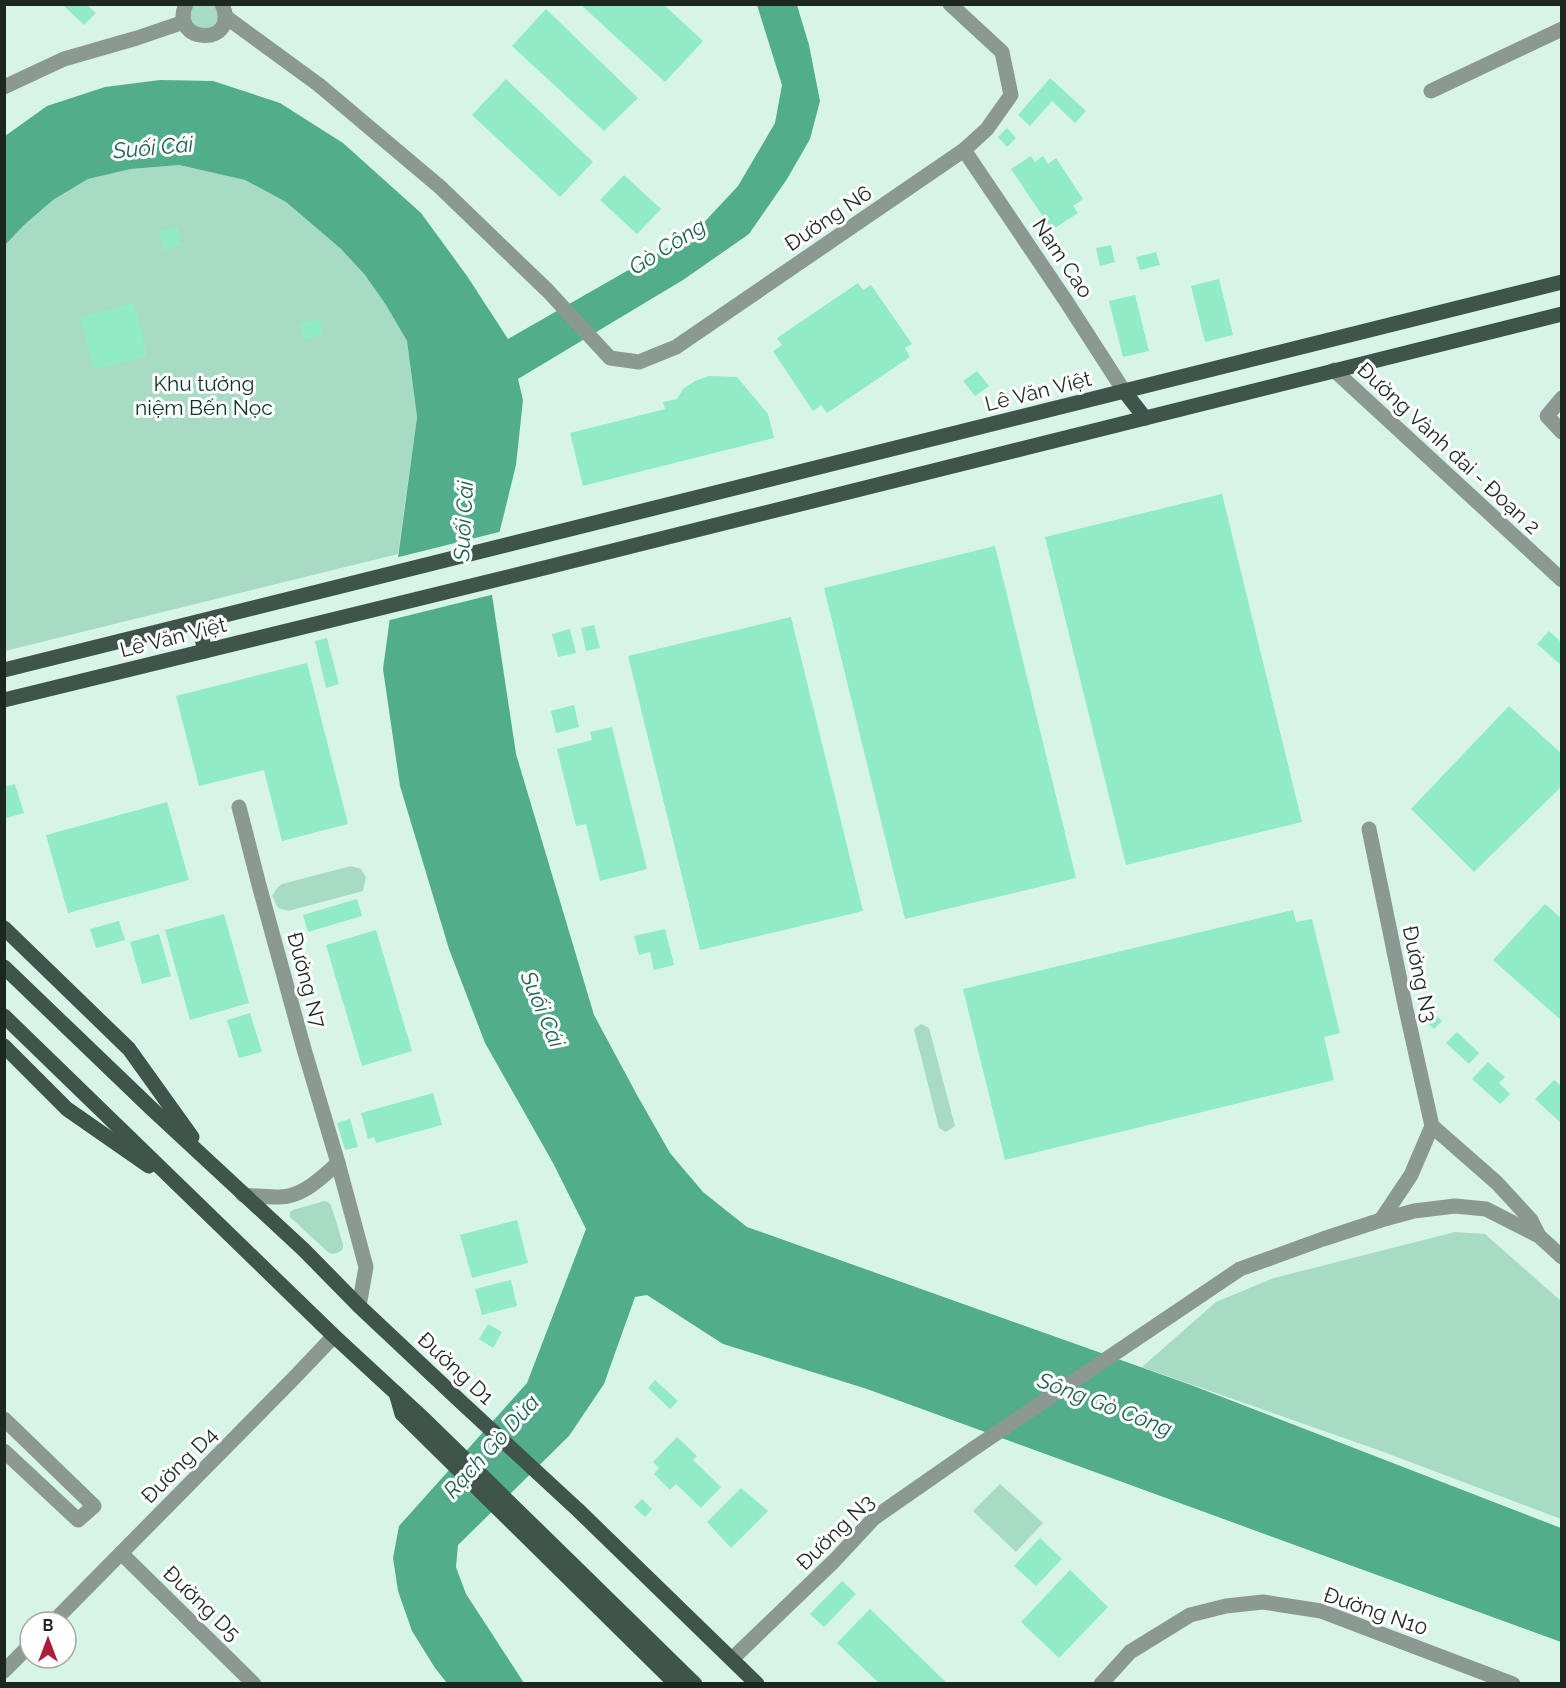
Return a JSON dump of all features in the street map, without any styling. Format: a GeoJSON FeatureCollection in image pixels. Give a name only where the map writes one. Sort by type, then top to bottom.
{"type":"FeatureCollection","features":[{"type":"Feature","properties":{"kind":"main road","name":"Lê Văn Việt"},"geometry":{"type":"LineString","coordinates":[[4,670],[1562,282]]}},
{"type":"Feature","properties":{"kind":"main road"},"geometry":{"type":"LineString","coordinates":[[1124,391],[1145,418],[1562,314]]}},
{"type":"Feature","properties":{"kind":"main road","name":"Lê Văn Việt"},"geometry":{"type":"LineString","coordinates":[[4,700],[1145,418]]}},
{"type":"Feature","properties":{"kind":"main road"},"geometry":{"type":"LineString","coordinates":[[198,622],[205,651]]}},
{"type":"Feature","properties":{"kind":"main road"},"geometry":{"type":"LineString","coordinates":[[4,928],[129,1049],[209,1161]]}},
{"type":"Feature","properties":{"kind":"main road","name":"Đường D1"},"geometry":{"type":"LineString","coordinates":[[4,967],[243,1195],[304,1250],[359,1306],[578,1510],[757,1683]]}},
{"type":"Feature","properties":{"kind":"main road"},"geometry":{"type":"LineString","coordinates":[[4,1016],[334,1336],[396,1393],[420,1424],[541,1542],[695,1683]]}},
{"type":"Feature","properties":{"kind":"main road"},"geometry":{"type":"LineString","coordinates":[[4,1046],[67,1109],[184,1190]]}},
{"type":"Feature","properties":{"kind":"main road"},"geometry":{"type":"LineString","coordinates":[[541,1542],[676,1683]]}},
{"type":"Feature","properties":{"kind":"street"},"geometry":{"type":"LineString","coordinates":[[186,4],[184,22],[193,33],[200,36],[207,37],[220,30],[224,24],[224,11]]}},
{"type":"Feature","properties":{"kind":"street","name":"Đường N6"},"geometry":{"type":"LineString","coordinates":[[224,11],[320,85],[440,187],[548,291],[610,358],[639,362],[676,347],[964,150],[987,129],[1011,95],[1002,52],[950,4]]}},
{"type":"Feature","properties":{"kind":"street"},"geometry":{"type":"LineString","coordinates":[[4,87],[64,59],[184,22]]}},
{"type":"Feature","properties":{"kind":"street"},"geometry":{"type":"LineString","coordinates":[[1431,91],[1562,29]]}},
{"type":"Feature","properties":{"kind":"street","name":"Nam Cao"},"geometry":{"type":"LineString","coordinates":[[964,150],[1066,300],[1124,391]]}},
{"type":"Feature","properties":{"kind":"street","name":"Đường Vành đai - Đoạn 2"},"geometry":{"type":"LineString","coordinates":[[1334,370],[1562,580]]}},
{"type":"Feature","properties":{"kind":"street"},"geometry":{"type":"LineString","coordinates":[[1562,398],[1547,416],[1562,432]]}},
{"type":"Feature","properties":{"kind":"street","name":"Đường N7"},"geometry":{"type":"LineString","coordinates":[[239,807],[366,1267],[359,1306]]}},
{"type":"Feature","properties":{"kind":"street","name":"Đường N3"},"geometry":{"type":"LineString","coordinates":[[1369,829],[1432,1126]]}},
{"type":"Feature","properties":{"kind":"street"},"geometry":{"type":"LineString","coordinates":[[1381,1220],[1411,1174],[1432,1126],[1497,1183],[1531,1220],[1539,1236]]}},
{"type":"Feature","properties":{"kind":"street"},"geometry":{"type":"LineString","coordinates":[[243,1195],[280,1198],[300,1193],[338,1163]]}},
{"type":"Feature","properties":{"kind":"street"},"geometry":{"type":"LineString","coordinates":[[1381,1220],[1414,1211],[1455,1206],[1486,1209],[1539,1236],[1562,1257]]}},
{"type":"Feature","properties":{"kind":"street","name":"Đường N3"},"geometry":{"type":"LineString","coordinates":[[732,1659],[834,1561],[874,1518],[1131,1342],[1240,1269],[1381,1220]]}},
{"type":"Feature","properties":{"kind":"street","name":"Đường D4"},"geometry":{"type":"LineString","coordinates":[[65,1610],[334,1336]]}},
{"type":"Feature","properties":{"kind":"street"},"geometry":{"type":"LineString","coordinates":[[4,1419],[94,1506],[78,1520],[4,1451]]}},
{"type":"Feature","properties":{"kind":"street","name":"Đường D5"},"geometry":{"type":"LineString","coordinates":[[122,1553],[254,1683]]}},
{"type":"Feature","properties":{"kind":"street","name":"Đường N10"},"geometry":{"type":"LineString","coordinates":[[1101,1683],[1130,1652],[1190,1616],[1226,1606],[1263,1602],[1321,1611],[1513,1683]]}},
{"type":"Feature","properties":{"kind":"street"},"geometry":{"type":"LineString","coordinates":[[4,1671],[18,1657]]}},
{"type":"Feature","properties":{"kind":"green space"},"geometry":{"type":"Polygon","coordinates":[[[216,4],[220,21],[209,32],[190,25],[190,9],[193,5],[216,4]]]}},
{"type":"Feature","properties":{"kind":"green space","name":"Khu tưởng niệm Bến Nọc"},"geometry":{"type":"Polygon","coordinates":[[[179,165],[245,180],[286,202],[341,249],[365,275],[407,341],[417,417],[398,554],[5,651],[4,245],[53,200],[88,179],[131,169],[179,165]]]}},
{"type":"Feature","properties":{"kind":"green space"},"geometry":{"type":"Polygon","coordinates":[[[351,866],[361,869],[366,877],[363,891],[288,911],[278,908],[272,896],[282,884],[351,866]]]}},
{"type":"Feature","properties":{"kind":"green space"},"geometry":{"type":"Polygon","coordinates":[[[921,1024],[929,1028],[955,1126],[946,1132],[939,1128],[914,1029],[921,1024]]]}},
{"type":"Feature","properties":{"kind":"green space"},"geometry":{"type":"Polygon","coordinates":[[[324,1201],[331,1205],[343,1244],[343,1249],[335,1254],[329,1253],[290,1217],[290,1212],[293,1210],[324,1201]]]}},
{"type":"Feature","properties":{"kind":"green space"},"geometry":{"type":"Polygon","coordinates":[[[1455,1232],[1485,1234],[1561,1301],[1561,1519],[1381,1451],[1142,1367],[1216,1302],[1274,1278],[1455,1232]]]}},
{"type":"Feature","properties":{"kind":"green space"},"geometry":{"type":"Polygon","coordinates":[[[1000,1484],[1043,1523],[1016,1552],[973,1511],[1000,1484]]]}},
{"type":"Feature","properties":{"kind":"water"},"geometry":{"type":"Polygon","coordinates":[[[757,5],[797,5],[809,45],[820,101],[810,139],[787,179],[749,234],[683,280],[518,379],[523,400],[516,465],[489,575],[516,754],[594,1015],[670,1153],[703,1192],[747,1227],[1191,1385],[1561,1528],[1561,1642],[867,1389],[723,1344],[647,1295],[635,1297],[604,1384],[569,1436],[458,1545],[456,1567],[466,1594],[524,1683],[447,1683],[412,1631],[398,1591],[393,1558],[399,1526],[527,1383],[586,1229],[553,1163],[485,1043],[449,949],[400,786],[383,669],[417,417],[407,341],[365,275],[341,249],[286,202],[245,180],[179,165],[131,169],[88,179],[53,200],[5,245],[5,136],[47,106],[105,87],[160,80],[213,81],[280,103],[343,143],[421,213],[467,276],[508,339],[695,232],[738,186],[775,123],[782,85],[757,5]]]}},
{"type":"Feature","properties":{"kind":"pier"},"geometry":{"type":"Polygon","coordinates":[[[503,531],[492,575],[495,594],[386,621],[395,558],[503,531]]]}},
{"type":"Feature","properties":{"kind":"building"},"geometry":{"type":"Polygon","coordinates":[[[580,4],[663,4],[703,41],[665,82],[580,4]]]}},
{"type":"Feature","properties":{"kind":"building"},"geometry":{"type":"Polygon","coordinates":[[[63,5],[87,5],[96,13],[84,25],[63,5]]]}},
{"type":"Feature","properties":{"kind":"building"},"geometry":{"type":"Polygon","coordinates":[[[546,9],[638,98],[604,131],[512,46],[546,9]]]}},
{"type":"Feature","properties":{"kind":"building"},"geometry":{"type":"Polygon","coordinates":[[[1050,78],[1086,111],[1075,123],[1052,101],[1030,126],[1018,115],[1050,78]]]}},
{"type":"Feature","properties":{"kind":"building"},"geometry":{"type":"Polygon","coordinates":[[[506,79],[593,162],[560,197],[472,115],[506,79]]]}},
{"type":"Feature","properties":{"kind":"building"},"geometry":{"type":"Polygon","coordinates":[[[1007,128],[1016,138],[1007,147],[998,137],[1007,128]]]}},
{"type":"Feature","properties":{"kind":"building"},"geometry":{"type":"Polygon","coordinates":[[[1031,156],[1035,162],[1043,156],[1048,164],[1056,158],[1083,199],[1073,206],[1078,213],[1052,230],[1011,169],[1031,156]]]}},
{"type":"Feature","properties":{"kind":"building"},"geometry":{"type":"Polygon","coordinates":[[[624,175],[661,209],[637,234],[600,200],[624,175]]]}},
{"type":"Feature","properties":{"kind":"building"},"geometry":{"type":"Polygon","coordinates":[[[177,227],[182,245],[163,250],[159,231],[177,227]]]}},
{"type":"Feature","properties":{"kind":"building"},"geometry":{"type":"Polygon","coordinates":[[[1111,245],[1115,262],[1100,266],[1096,248],[1111,245]]]}},
{"type":"Feature","properties":{"kind":"building"},"geometry":{"type":"Polygon","coordinates":[[[1156,252],[1160,265],[1140,270],[1136,257],[1156,252]]]}},
{"type":"Feature","properties":{"kind":"building"},"geometry":{"type":"Polygon","coordinates":[[[1219,279],[1233,335],[1205,342],[1191,286],[1219,279]]]}},
{"type":"Feature","properties":{"kind":"building"},"geometry":{"type":"Polygon","coordinates":[[[858,283],[863,290],[871,285],[912,344],[905,348],[910,357],[827,413],[821,405],[813,411],[773,351],[782,345],[777,338],[858,283]]]}},
{"type":"Feature","properties":{"kind":"building"},"geometry":{"type":"Polygon","coordinates":[[[1135,295],[1149,351],[1123,357],[1109,301],[1135,295]]]}},
{"type":"Feature","properties":{"kind":"building"},"geometry":{"type":"Polygon","coordinates":[[[134,303],[147,356],[94,370],[80,317],[134,303]]]}},
{"type":"Feature","properties":{"kind":"building"},"geometry":{"type":"Polygon","coordinates":[[[319,319],[323,335],[304,340],[300,323],[319,319]]]}},
{"type":"Feature","properties":{"kind":"building"},"geometry":{"type":"Polygon","coordinates":[[[977,371],[989,386],[975,396],[963,381],[977,371]]]}},
{"type":"Feature","properties":{"kind":"building"},"geometry":{"type":"Polygon","coordinates":[[[709,376],[737,377],[768,414],[774,438],[583,486],[570,433],[665,409],[663,402],[677,399],[683,389],[709,376]]]}},
{"type":"Feature","properties":{"kind":"building"},"geometry":{"type":"Polygon","coordinates":[[[1222,494],[1302,822],[1126,865],[1045,537],[1222,494]]]}},
{"type":"Feature","properties":{"kind":"building"},"geometry":{"type":"Polygon","coordinates":[[[995,546],[1076,878],[905,919],[824,588],[995,546]]]}},
{"type":"Feature","properties":{"kind":"building"},"geometry":{"type":"Polygon","coordinates":[[[791,617],[863,911],[700,950],[628,656],[791,617]]]}},
{"type":"Feature","properties":{"kind":"building"},"geometry":{"type":"Polygon","coordinates":[[[594,625],[600,648],[586,651],[581,628],[594,625]]]}},
{"type":"Feature","properties":{"kind":"building"},"geometry":{"type":"Polygon","coordinates":[[[570,629],[576,653],[558,657],[552,634],[570,629]]]}},
{"type":"Feature","properties":{"kind":"building"},"geometry":{"type":"Polygon","coordinates":[[[1549,631],[1562,643],[1562,666],[1537,644],[1549,631]]]}},
{"type":"Feature","properties":{"kind":"building"},"geometry":{"type":"Polygon","coordinates":[[[327,638],[339,684],[326,688],[315,641],[327,638]]]}},
{"type":"Feature","properties":{"kind":"building"},"geometry":{"type":"Polygon","coordinates":[[[307,663],[348,824],[282,841],[264,770],[199,786],[176,696],[307,663]]]}},
{"type":"Feature","properties":{"kind":"building"},"geometry":{"type":"Polygon","coordinates":[[[574,705],[579,727],[556,733],[551,711],[574,705]]]}},
{"type":"Feature","properties":{"kind":"building"},"geometry":{"type":"Polygon","coordinates":[[[1509,706],[1562,754],[1562,786],[1474,872],[1411,809],[1509,706]]]}},
{"type":"Feature","properties":{"kind":"building"},"geometry":{"type":"Polygon","coordinates":[[[612,727],[647,869],[600,881],[586,824],[576,826],[557,749],[592,740],[590,732],[612,727]]]}},
{"type":"Feature","properties":{"kind":"building"},"geometry":{"type":"Polygon","coordinates":[[[15,784],[24,813],[6,818],[4,787],[15,784]]]}},
{"type":"Feature","properties":{"kind":"building"},"geometry":{"type":"Polygon","coordinates":[[[167,802],[189,880],[68,913],[46,835],[167,802]]]}},
{"type":"Feature","properties":{"kind":"building"},"geometry":{"type":"Polygon","coordinates":[[[357,899],[362,916],[308,932],[303,915],[357,899]]]}},
{"type":"Feature","properties":{"kind":"building"},"geometry":{"type":"Polygon","coordinates":[[[1545,904],[1562,919],[1562,1021],[1493,960],[1545,904]]]}},
{"type":"Feature","properties":{"kind":"building"},"geometry":{"type":"Polygon","coordinates":[[[1293,910],[1296,922],[1312,919],[1340,1033],[1324,1037],[1334,1080],[1005,1160],[963,989],[1293,910]]]}},
{"type":"Feature","properties":{"kind":"building"},"geometry":{"type":"Polygon","coordinates":[[[224,914],[249,1003],[190,1020],[165,930],[224,914]]]}},
{"type":"Feature","properties":{"kind":"building"},"geometry":{"type":"Polygon","coordinates":[[[119,921],[125,940],[96,948],[90,929],[119,921]]]}},
{"type":"Feature","properties":{"kind":"building"},"geometry":{"type":"Polygon","coordinates":[[[665,929],[674,965],[654,970],[650,952],[639,955],[634,936],[665,929]]]}},
{"type":"Feature","properties":{"kind":"building"},"geometry":{"type":"Polygon","coordinates":[[[376,930],[412,1051],[362,1066],[326,945],[376,930]]]}},
{"type":"Feature","properties":{"kind":"building"},"geometry":{"type":"Polygon","coordinates":[[[159,934],[171,976],[142,984],[130,942],[159,934]]]}},
{"type":"Feature","properties":{"kind":"building"},"geometry":{"type":"Polygon","coordinates":[[[1431,1010],[1442,1021],[1434,1029],[1423,1019],[1431,1010]]]}},
{"type":"Feature","properties":{"kind":"building"},"geometry":{"type":"Polygon","coordinates":[[[250,1013],[262,1052],[239,1058],[227,1020],[250,1013]]]}},
{"type":"Feature","properties":{"kind":"building"},"geometry":{"type":"Polygon","coordinates":[[[1457,1032],[1479,1053],[1469,1064],[1446,1043],[1457,1032]]]}},
{"type":"Feature","properties":{"kind":"building"},"geometry":{"type":"Polygon","coordinates":[[[1488,1062],[1505,1077],[1499,1083],[1510,1094],[1500,1104],[1472,1079],[1488,1062]]]}},
{"type":"Feature","properties":{"kind":"building"},"geometry":{"type":"Polygon","coordinates":[[[1554,1080],[1562,1087],[1562,1124],[1535,1099],[1554,1080]]]}},
{"type":"Feature","properties":{"kind":"building"},"geometry":{"type":"Polygon","coordinates":[[[433,1093],[442,1125],[376,1143],[374,1137],[368,1139],[361,1113],[433,1093]]]}},
{"type":"Feature","properties":{"kind":"building"},"geometry":{"type":"Polygon","coordinates":[[[350,1119],[358,1147],[345,1150],[337,1123],[350,1119]]]}},
{"type":"Feature","properties":{"kind":"building"},"geometry":{"type":"Polygon","coordinates":[[[517,1220],[528,1263],[472,1278],[460,1235],[517,1220]]]}},
{"type":"Feature","properties":{"kind":"building"},"geometry":{"type":"Polygon","coordinates":[[[511,1280],[517,1306],[482,1315],[475,1289],[511,1280]]]}},
{"type":"Feature","properties":{"kind":"building"},"geometry":{"type":"Polygon","coordinates":[[[488,1324],[502,1332],[493,1348],[479,1339],[488,1324]]]}},
{"type":"Feature","properties":{"kind":"building"},"geometry":{"type":"Polygon","coordinates":[[[655,1380],[678,1401],[670,1409],[648,1388],[655,1380]]]}},
{"type":"Feature","properties":{"kind":"building"},"geometry":{"type":"Polygon","coordinates":[[[677,1437],[697,1456],[693,1460],[721,1487],[701,1508],[676,1484],[670,1490],[654,1474],[659,1468],[653,1462],[677,1437]]]}},
{"type":"Feature","properties":{"kind":"building"},"geometry":{"type":"Polygon","coordinates":[[[741,1488],[768,1511],[731,1548],[707,1522],[741,1488]]]}},
{"type":"Feature","properties":{"kind":"building"},"geometry":{"type":"Polygon","coordinates":[[[642,1499],[652,1509],[645,1517],[634,1507],[642,1499]]]}},
{"type":"Feature","properties":{"kind":"building"},"geometry":{"type":"Polygon","coordinates":[[[1040,1538],[1062,1559],[1036,1586],[1014,1566],[1040,1538]]]}},
{"type":"Feature","properties":{"kind":"building"},"geometry":{"type":"Polygon","coordinates":[[[1070,1570],[1108,1607],[1059,1658],[1021,1622],[1070,1570]]]}},
{"type":"Feature","properties":{"kind":"building"},"geometry":{"type":"Polygon","coordinates":[[[842,1581],[856,1594],[824,1627],[810,1614],[842,1581]]]}},
{"type":"Feature","properties":{"kind":"building"},"geometry":{"type":"Polygon","coordinates":[[[870,1609],[948,1684],[880,1684],[837,1643],[870,1609]]]}},
{"type":"Feature","properties":{"kind":"water label","name":"Suối Cái"},"geometry":{"type":"Point","coordinates":[153,147]}},
{"type":"Feature","properties":{"kind":"water label","name":"Gò Công"},"geometry":{"type":"Point","coordinates":[667,246]}},
{"type":"Feature","properties":{"kind":"water label","name":"Suối Cái"},"geometry":{"type":"Point","coordinates":[463,521]}},
{"type":"Feature","properties":{"kind":"water label","name":"Suối Cái"},"geometry":{"type":"Point","coordinates":[543,1009]}},
{"type":"Feature","properties":{"kind":"water label","name":"Sông Gò Công"},"geometry":{"type":"Point","coordinates":[1105,1404]}},
{"type":"Feature","properties":{"kind":"water label","name":"Rạch Gò Dừa"},"geometry":{"type":"Point","coordinates":[491,1446]}}]}
